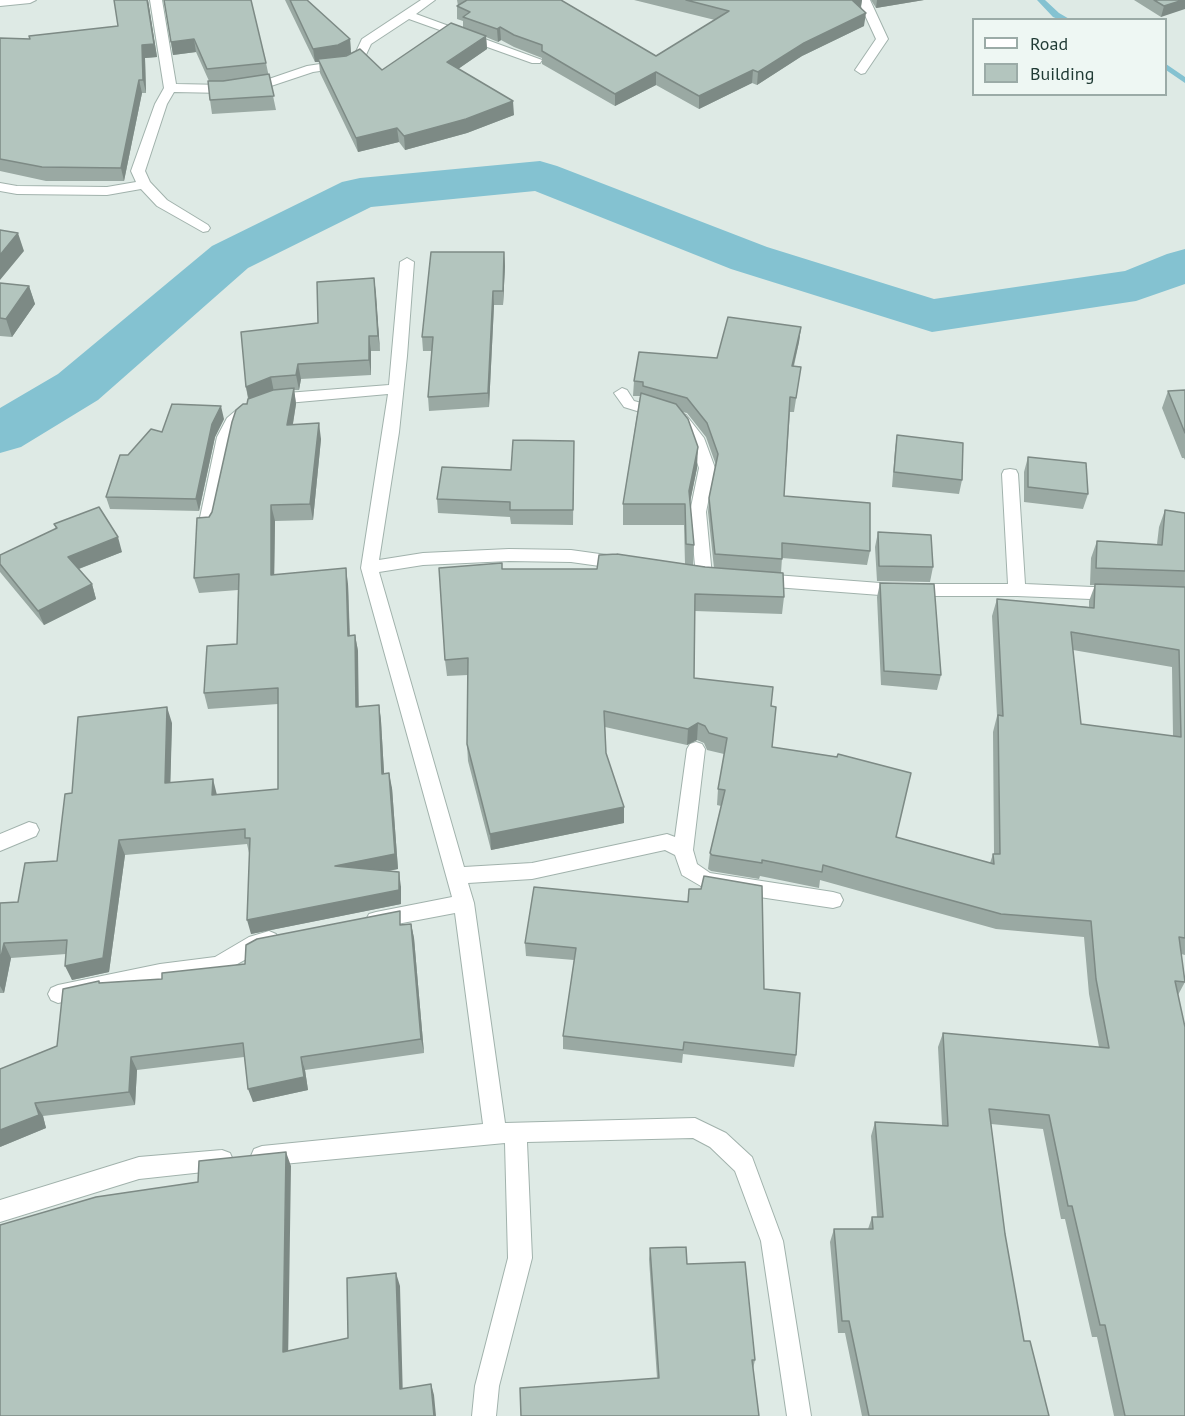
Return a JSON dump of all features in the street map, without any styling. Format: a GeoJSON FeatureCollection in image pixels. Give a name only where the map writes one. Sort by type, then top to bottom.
{"type":"FeatureCollection","features":[{"type":"Feature","properties":{"kind":"street"},"geometry":{"type":"LineString","coordinates":[[0,3],[30,0]]}},
{"type":"Feature","properties":{"kind":"street"},"geometry":{"type":"LineString","coordinates":[[156,0],[170,88],[161,104],[138,171],[144,184],[162,203],[203,228]]}},
{"type":"Feature","properties":{"kind":"street"},"geometry":{"type":"LineString","coordinates":[[170,88],[225,89],[265,84],[311,69],[343,64],[360,56],[366,42],[429,0]]}},
{"type":"Feature","properties":{"kind":"street"},"geometry":{"type":"LineString","coordinates":[[861,70],[882,39],[864,0]]}},
{"type":"Feature","properties":{"kind":"street"},"geometry":{"type":"LineString","coordinates":[[409,15],[536,60]]}},
{"type":"Feature","properties":{"kind":"street"},"geometry":{"type":"LineString","coordinates":[[0,187],[16,190],[107,191],[144,184]]}},
{"type":"Feature","properties":{"kind":"street"},"geometry":{"type":"LineString","coordinates":[[407,262],[396,388],[369,568],[464,903],[506,1132],[520,1258],[487,1386],[484,1416]]}},
{"type":"Feature","properties":{"kind":"street"},"geometry":{"type":"LineString","coordinates":[[206,527],[225,437],[232,422],[245,410],[274,399],[396,388]]}},
{"type":"Feature","properties":{"kind":"street"},"geometry":{"type":"LineString","coordinates":[[622,393],[630,404],[681,419],[696,438],[706,468],[698,512],[704,576]]}},
{"type":"Feature","properties":{"kind":"street"},"geometry":{"type":"LineString","coordinates":[[1010,474],[1017,590]]}},
{"type":"Feature","properties":{"kind":"street"},"geometry":{"type":"LineString","coordinates":[[369,568],[423,559],[509,555],[571,556],[637,566]]}},
{"type":"Feature","properties":{"kind":"street"},"geometry":{"type":"LineString","coordinates":[[682,572],[726,578]]}},
{"type":"Feature","properties":{"kind":"street"},"geometry":{"type":"LineString","coordinates":[[748,579],[892,590],[1017,590],[1128,594]]}},
{"type":"Feature","properties":{"kind":"street"},"geometry":{"type":"LineString","coordinates":[[696,749],[683,850],[689,869],[706,881],[833,900]]}},
{"type":"Feature","properties":{"kind":"street"},"geometry":{"type":"LineString","coordinates":[[0,843],[29,830]]}},
{"type":"Feature","properties":{"kind":"street"},"geometry":{"type":"LineString","coordinates":[[457,876],[532,871],[667,842],[683,850]]}},
{"type":"Feature","properties":{"kind":"street"},"geometry":{"type":"LineString","coordinates":[[360,923],[464,903]]}},
{"type":"Feature","properties":{"kind":"street"},"geometry":{"type":"LineString","coordinates":[[58,994],[160,973],[219,965],[256,943],[291,936]]}},
{"type":"Feature","properties":{"kind":"street"},"geometry":{"type":"LineString","coordinates":[[0,1211],[139,1168],[506,1132],[695,1128],[718,1140],[744,1164],[772,1241],[799,1416]]}},
{"type":"Feature","properties":{"kind":"building"},"geometry":{"type":"Polygon","coordinates":[[[114,0],[147,0],[154,44],[142,45],[143,80],[139,80],[121,168],[42,167],[0,159],[0,38],[30,39],[29,36],[118,26],[114,0]]]}},
{"type":"Feature","properties":{"kind":"building"},"geometry":{"type":"Polygon","coordinates":[[[164,0],[251,0],[266,63],[207,69],[194,39],[171,42],[164,0]]]}},
{"type":"Feature","properties":{"kind":"building"},"geometry":{"type":"Polygon","coordinates":[[[290,0],[307,0],[350,39],[338,45],[313,49],[290,0]]]}},
{"type":"Feature","properties":{"kind":"building"},"geometry":{"type":"Polygon","coordinates":[[[467,0],[561,0],[656,56],[729,11],[686,0],[852,0],[866,13],[804,43],[758,72],[753,70],[699,96],[656,72],[615,94],[542,51],[542,45],[514,35],[500,27],[497,29],[463,17],[470,12],[457,6],[467,0]]]}},
{"type":"Feature","properties":{"kind":"building"},"geometry":{"type":"Polygon","coordinates":[[[1154,0],[1183,0],[1164,6],[1154,0]]]}},
{"type":"Feature","properties":{"kind":"building"},"geometry":{"type":"Polygon","coordinates":[[[451,23],[486,36],[447,62],[513,101],[466,119],[404,136],[397,128],[356,138],[318,59],[346,56],[360,49],[382,70],[451,23]]]}},
{"type":"Feature","properties":{"kind":"building"},"geometry":{"type":"Polygon","coordinates":[[[269,74],[274,96],[210,100],[208,81],[269,74]]]}},
{"type":"Feature","properties":{"kind":"building"},"geometry":{"type":"Polygon","coordinates":[[[0,230],[18,233],[0,255],[0,230]]]}},
{"type":"Feature","properties":{"kind":"building"},"geometry":{"type":"Polygon","coordinates":[[[431,252],[504,252],[503,291],[493,291],[488,393],[428,397],[433,337],[422,337],[431,252]]]}},
{"type":"Feature","properties":{"kind":"building"},"geometry":{"type":"Polygon","coordinates":[[[374,278],[378,336],[369,336],[369,360],[298,364],[296,375],[271,377],[246,387],[241,332],[318,323],[317,282],[374,278]]]}},
{"type":"Feature","properties":{"kind":"building"},"geometry":{"type":"Polygon","coordinates":[[[0,283],[29,286],[6,319],[0,318],[0,283]]]}},
{"type":"Feature","properties":{"kind":"building"},"geometry":{"type":"Polygon","coordinates":[[[728,317],[801,327],[792,366],[801,367],[796,398],[790,397],[784,496],[870,503],[870,551],[782,543],[782,559],[715,554],[709,498],[718,454],[707,423],[687,398],[643,386],[643,382],[634,381],[639,352],[717,358],[728,317]]]}},
{"type":"Feature","properties":{"kind":"building"},"geometry":{"type":"Polygon","coordinates":[[[294,388],[287,425],[319,423],[310,504],[271,505],[271,575],[346,568],[348,636],[355,635],[356,707],[379,705],[382,774],[389,773],[395,854],[335,866],[399,872],[399,890],[247,920],[250,838],[245,838],[245,829],[119,840],[103,958],[65,966],[67,940],[4,943],[0,962],[0,903],[18,902],[25,863],[57,861],[65,794],[72,793],[78,717],[167,707],[165,783],[213,779],[212,795],[278,789],[278,688],[204,693],[207,646],[237,644],[239,574],[194,578],[197,518],[209,517],[212,512],[236,410],[243,404],[247,404],[248,399],[273,390],[294,388]]]}},
{"type":"Feature","properties":{"kind":"building"},"geometry":{"type":"Polygon","coordinates":[[[1185,390],[1185,433],[1168,391],[1185,390]]]}},
{"type":"Feature","properties":{"kind":"building"},"geometry":{"type":"Polygon","coordinates":[[[641,393],[676,404],[688,419],[698,447],[689,491],[694,545],[686,544],[685,504],[623,504],[641,393]]]}},
{"type":"Feature","properties":{"kind":"building"},"geometry":{"type":"Polygon","coordinates":[[[172,404],[221,406],[212,424],[196,499],[106,497],[120,455],[128,455],[151,429],[162,432],[172,404]]]}},
{"type":"Feature","properties":{"kind":"building"},"geometry":{"type":"Polygon","coordinates":[[[897,435],[963,443],[962,480],[894,472],[897,435]]]}},
{"type":"Feature","properties":{"kind":"building"},"geometry":{"type":"Polygon","coordinates":[[[513,440],[574,441],[573,510],[510,510],[510,502],[437,499],[442,467],[511,470],[513,440]]]}},
{"type":"Feature","properties":{"kind":"building"},"geometry":{"type":"Polygon","coordinates":[[[1028,457],[1086,463],[1088,494],[1028,487],[1028,457]]]}},
{"type":"Feature","properties":{"kind":"building"},"geometry":{"type":"Polygon","coordinates":[[[99,507],[118,537],[68,557],[92,584],[38,611],[0,564],[0,555],[57,528],[54,524],[99,507]]]}},
{"type":"Feature","properties":{"kind":"building"},"geometry":{"type":"Polygon","coordinates":[[[1165,510],[1185,513],[1185,571],[1096,568],[1097,541],[1162,545],[1165,510]]]}},
{"type":"Feature","properties":{"kind":"building"},"geometry":{"type":"Polygon","coordinates":[[[878,532],[931,535],[933,567],[879,566],[878,532]]]}},
{"type":"Feature","properties":{"kind":"building"},"geometry":{"type":"Polygon","coordinates":[[[617,554],[705,567],[783,573],[784,597],[695,594],[694,678],[773,687],[771,706],[776,707],[772,747],[837,757],[838,754],[911,773],[896,837],[994,864],[993,854],[1000,854],[998,715],[1003,716],[997,599],[1094,608],[1095,584],[1185,587],[1185,938],[1179,937],[1185,982],[1175,981],[1185,1027],[1185,1416],[1125,1416],[1105,1325],[1100,1325],[1072,1206],[1068,1206],[1049,1115],[989,1109],[1005,1234],[1024,1341],[1030,1341],[1049,1416],[869,1416],[849,1321],[842,1321],[834,1229],[873,1229],[872,1217],[883,1217],[875,1122],[948,1126],[943,1033],[1109,1048],[1096,979],[1091,921],[1001,914],[823,865],[822,872],[762,860],[762,863],[712,855],[710,853],[725,790],[718,789],[727,738],[709,733],[705,726],[698,723],[688,729],[604,711],[606,753],[624,807],[490,834],[467,744],[468,658],[445,660],[439,568],[502,563],[502,569],[597,569],[599,555],[617,554]],[[1071,632],[1081,724],[1181,737],[1179,650],[1071,632]]]}},
{"type":"Feature","properties":{"kind":"building"},"geometry":{"type":"Polygon","coordinates":[[[880,583],[934,584],[941,675],[884,671],[880,583]]]}},
{"type":"Feature","properties":{"kind":"building"},"geometry":{"type":"Polygon","coordinates":[[[704,876],[762,886],[764,989],[800,993],[796,1055],[684,1042],[683,1050],[563,1036],[576,948],[525,943],[534,887],[688,902],[689,889],[701,889],[704,876]]]}},
{"type":"Feature","properties":{"kind":"building"},"geometry":{"type":"Polygon","coordinates":[[[400,911],[400,925],[411,924],[421,1039],[301,1057],[304,1077],[248,1089],[243,1043],[131,1057],[129,1092],[35,1103],[39,1115],[0,1130],[0,1069],[57,1046],[63,989],[99,981],[99,983],[162,979],[162,973],[245,964],[246,945],[257,939],[400,911]]]}},
{"type":"Feature","properties":{"kind":"building"},"geometry":{"type":"Polygon","coordinates":[[[286,1152],[283,1352],[348,1338],[347,1278],[396,1273],[400,1389],[431,1384],[434,1416],[0,1416],[0,1225],[96,1197],[198,1182],[199,1161],[286,1152]]]}},
{"type":"Feature","properties":{"kind":"building"},"geometry":{"type":"Polygon","coordinates":[[[686,1247],[687,1264],[745,1262],[755,1360],[752,1360],[759,1416],[521,1416],[520,1388],[659,1378],[650,1248],[686,1247]]]}},
{"type":"Feature","properties":{"kind":"waterway"},"geometry":{"type":"LineString","coordinates":[[1041,0],[1056,15],[1063,18]]}},
{"type":"Feature","properties":{"kind":"waterway"},"geometry":{"type":"LineString","coordinates":[[1167,67],[1185,81]]}},
{"type":"Feature","properties":{"kind":"waterway"},"geometry":{"type":"LineString","coordinates":[[0,434],[78,387],[230,257],[360,193],[540,176],[749,258],[932,316],[1136,285],[1185,265]]}}]}
